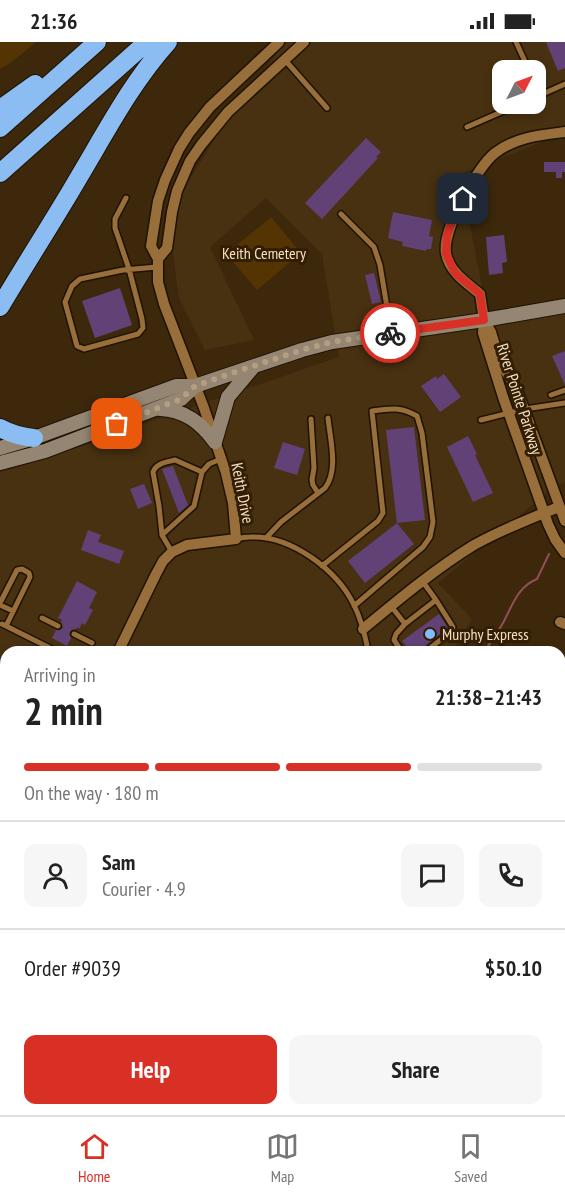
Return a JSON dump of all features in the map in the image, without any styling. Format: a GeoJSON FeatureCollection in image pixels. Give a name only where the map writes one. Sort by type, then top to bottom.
{"type":"FeatureCollection","features":[{"type":"Feature","properties":{"kind":"highway"},"geometry":{"type":"LineString","coordinates":[[0,109],[96,42]]}},
{"type":"Feature","properties":{"kind":"highway"},"geometry":{"type":"LineString","coordinates":[[0,128],[96,42]]}},
{"type":"Feature","properties":{"kind":"highway"},"geometry":{"type":"LineString","coordinates":[[0,173],[147,42]]}},
{"type":"Feature","properties":{"kind":"highway"},"geometry":{"type":"LineString","coordinates":[[0,307],[127,96],[168,42]]}},
{"type":"Feature","properties":{"kind":"highway"},"geometry":{"type":"LineString","coordinates":[[0,428],[21,437],[34,438]]}},
{"type":"Feature","properties":{"kind":"main road"},"geometry":{"type":"LineString","coordinates":[[0,448],[34,438],[176,386],[195,386],[332,342],[565,306]]}},
{"type":"Feature","properties":{"kind":"main road"},"geometry":{"type":"LineString","coordinates":[[216,442],[228,397],[254,366]]}},
{"type":"Feature","properties":{"kind":"main road"},"geometry":{"type":"LineString","coordinates":[[0,464],[45,451],[181,399],[195,386]]}},
{"type":"Feature","properties":{"kind":"main road"},"geometry":{"type":"LineString","coordinates":[[155,409],[185,414],[201,426],[216,442]]}},
{"type":"Feature","properties":{"kind":"street","name":"Keith Drive"},"geometry":{"type":"LineString","coordinates":[[172,552],[187,545],[236,539],[226,473],[161,296],[158,263],[152,246],[155,213],[165,180],[189,132],[210,107],[279,42]]}},
{"type":"Feature","properties":{"kind":"street"},"geometry":{"type":"LineString","coordinates":[[158,263],[167,248],[177,191],[201,145],[228,112],[304,42]]}},
{"type":"Feature","properties":{"kind":"street"},"geometry":{"type":"LineString","coordinates":[[484,320],[480,291],[455,273],[446,253],[447,236],[458,209],[473,180],[494,153],[517,141],[565,132]]}},
{"type":"Feature","properties":{"kind":"street","name":"River Pointe Parkway"},"geometry":{"type":"LineString","coordinates":[[484,320],[491,332],[500,362],[517,390],[525,409],[565,521]]}},
{"type":"Feature","properties":{"kind":"street","name":"River Pointe Parkway"},"geometry":{"type":"LineString","coordinates":[[484,320],[483,333],[508,413],[544,513],[555,539],[565,554]]}},
{"type":"Feature","properties":{"kind":"street"},"geometry":{"type":"LineString","coordinates":[[363,629],[474,546],[559,507]]}},
{"type":"Feature","properties":{"kind":"street"},"geometry":{"type":"LineString","coordinates":[[121,646],[163,561],[172,552]]}},
{"type":"Feature","properties":{"kind":"lane"},"geometry":{"type":"LineString","coordinates":[[516,42],[524,60]]}},
{"type":"Feature","properties":{"kind":"lane"},"geometry":{"type":"LineString","coordinates":[[285,60],[327,108]]}},
{"type":"Feature","properties":{"kind":"lane"},"geometry":{"type":"LineString","coordinates":[[546,92],[565,84]]}},
{"type":"Feature","properties":{"kind":"lane"},"geometry":{"type":"LineString","coordinates":[[467,127],[497,114]]}},
{"type":"Feature","properties":{"kind":"lane"},"geometry":{"type":"LineString","coordinates":[[126,198],[115,219],[116,228],[129,269],[143,328],[138,334],[84,349],[77,346],[65,302],[72,286],[80,279],[129,269],[158,263]]}},
{"type":"Feature","properties":{"kind":"lane"},"geometry":{"type":"LineString","coordinates":[[341,214],[374,247],[380,265],[392,333]]}},
{"type":"Feature","properties":{"kind":"lane"},"geometry":{"type":"LineString","coordinates":[[551,395],[565,390]]}},
{"type":"Feature","properties":{"kind":"lane"},"geometry":{"type":"LineString","coordinates":[[481,420],[525,409],[565,403]]}},
{"type":"Feature","properties":{"kind":"lane"},"geometry":{"type":"LineString","coordinates":[[322,566],[378,520],[383,513],[372,411],[398,408],[417,416],[422,433],[433,522],[430,537],[423,546],[354,606]]}},
{"type":"Feature","properties":{"kind":"lane"},"geometry":{"type":"LineString","coordinates":[[266,538],[281,522],[328,484],[333,471],[328,418]]}},
{"type":"Feature","properties":{"kind":"lane"},"geometry":{"type":"LineString","coordinates":[[311,419],[314,468],[312,480],[318,493]]}},
{"type":"Feature","properties":{"kind":"lane"},"geometry":{"type":"LineString","coordinates":[[162,535],[194,506],[202,472],[209,464],[221,458]]}},
{"type":"Feature","properties":{"kind":"lane"},"geometry":{"type":"LineString","coordinates":[[172,552],[162,535],[153,472],[157,465],[175,460],[202,472]]}},
{"type":"Feature","properties":{"kind":"lane"},"geometry":{"type":"LineString","coordinates":[[236,539],[266,538],[294,547],[322,566],[344,589],[354,606],[367,646]]}},
{"type":"Feature","properties":{"kind":"lane"},"geometry":{"type":"LineString","coordinates":[[13,611],[0,604],[16,570],[22,570],[29,573],[30,578],[13,611],[4,625],[41,646]]}},
{"type":"Feature","properties":{"kind":"lane"},"geometry":{"type":"LineString","coordinates":[[423,582],[453,627],[452,631],[433,646]]}},
{"type":"Feature","properties":{"kind":"lane"},"geometry":{"type":"LineString","coordinates":[[398,646],[394,640],[396,634],[435,600]]}},
{"type":"Feature","properties":{"kind":"lane"},"geometry":{"type":"LineString","coordinates":[[392,606],[405,624]]}},
{"type":"Feature","properties":{"kind":"lane"},"geometry":{"type":"LineString","coordinates":[[42,618],[58,626]]}},
{"type":"Feature","properties":{"kind":"lane"},"geometry":{"type":"LineString","coordinates":[[74,634],[92,643]]}},
{"type":"Feature","properties":{"kind":"shaded area"},"geometry":{"type":"Polygon","coordinates":[[[285,42],[565,42],[565,133],[453,177],[466,204],[488,319],[565,310],[565,482],[555,486],[438,583],[472,619],[456,646],[0,646],[0,472],[112,436],[339,357],[322,254],[266,198],[210,247],[254,340],[205,350],[179,298],[172,247],[179,196],[220,131],[285,42]]]}},
{"type":"Feature","properties":{"kind":"green space"},"geometry":{"type":"Polygon","coordinates":[[[0,42],[36,42],[0,69],[0,42]]]}},
{"type":"Feature","properties":{"kind":"green space","name":"Keith Cemetery"},"geometry":{"type":"Polygon","coordinates":[[[271,217],[301,253],[257,290],[226,254],[271,217]]]}},
{"type":"Feature","properties":{"kind":"building"},"geometry":{"type":"Polygon","coordinates":[[[546,42],[565,42],[565,68],[558,71],[546,42]]]}},
{"type":"Feature","properties":{"kind":"building"},"geometry":{"type":"Polygon","coordinates":[[[366,138],[381,152],[376,157],[378,158],[322,219],[305,203],[366,138]]]}},
{"type":"Feature","properties":{"kind":"building"},"geometry":{"type":"Polygon","coordinates":[[[544,162],[565,162],[565,172],[562,172],[562,178],[556,178],[556,172],[544,172],[544,162]]]}},
{"type":"Feature","properties":{"kind":"building"},"geometry":{"type":"Polygon","coordinates":[[[393,212],[432,220],[429,236],[433,237],[431,249],[426,251],[402,246],[403,242],[388,238],[393,212]]]}},
{"type":"Feature","properties":{"kind":"building"},"geometry":{"type":"Polygon","coordinates":[[[504,235],[507,262],[502,263],[503,273],[489,275],[486,237],[504,235]]]}},
{"type":"Feature","properties":{"kind":"building"},"geometry":{"type":"Polygon","coordinates":[[[374,273],[381,302],[372,304],[365,275],[374,273]]]}},
{"type":"Feature","properties":{"kind":"building"},"geometry":{"type":"Polygon","coordinates":[[[120,288],[132,325],[95,338],[82,301],[120,288]]]}},
{"type":"Feature","properties":{"kind":"building"},"geometry":{"type":"Polygon","coordinates":[[[565,351],[565,385],[552,356],[565,351]]]}},
{"type":"Feature","properties":{"kind":"building"},"geometry":{"type":"Polygon","coordinates":[[[444,374],[461,397],[440,412],[421,386],[436,376],[437,379],[444,374]]]}},
{"type":"Feature","properties":{"kind":"building"},"geometry":{"type":"Polygon","coordinates":[[[414,427],[425,520],[397,523],[386,430],[414,427]]]}},
{"type":"Feature","properties":{"kind":"building"},"geometry":{"type":"Polygon","coordinates":[[[468,436],[493,493],[473,502],[447,447],[468,436]]]}},
{"type":"Feature","properties":{"kind":"building"},"geometry":{"type":"Polygon","coordinates":[[[283,442],[305,449],[297,475],[274,468],[283,442]]]}},
{"type":"Feature","properties":{"kind":"building"},"geometry":{"type":"Polygon","coordinates":[[[173,466],[188,505],[179,513],[162,469],[173,466]]]}},
{"type":"Feature","properties":{"kind":"building"},"geometry":{"type":"Polygon","coordinates":[[[144,484],[152,503],[138,509],[130,489],[144,484]]]}},
{"type":"Feature","properties":{"kind":"building"},"geometry":{"type":"Polygon","coordinates":[[[397,523],[414,544],[365,583],[348,561],[397,523]]]}},
{"type":"Feature","properties":{"kind":"building"},"geometry":{"type":"Polygon","coordinates":[[[88,530],[101,535],[98,542],[124,551],[119,564],[81,550],[88,530]]]}},
{"type":"Feature","properties":{"kind":"building"},"geometry":{"type":"Polygon","coordinates":[[[77,581],[97,592],[89,608],[93,610],[85,625],[82,623],[79,629],[77,627],[71,630],[69,634],[71,638],[67,646],[52,638],[56,630],[63,628],[62,620],[58,618],[77,581]]]}},
{"type":"Feature","properties":{"kind":"building"},"geometry":{"type":"Polygon","coordinates":[[[439,614],[448,628],[425,646],[406,646],[402,641],[439,614]]]}},
{"type":"Feature","properties":{"kind":"waterway"},"geometry":{"type":"LineString","coordinates":[[488,646],[519,593],[537,579],[549,554]]}},
{"type":"Feature","properties":{"kind":"way so far"},"geometry":{"type":"LineString","coordinates":[[117,424],[181,399],[195,386],[238,371],[332,342],[390,333]]}},
{"type":"Feature","properties":{"kind":"place","name":"Murphy Express"},"geometry":{"type":"Point","coordinates":[430,634]}},
{"type":"Feature","properties":{"kind":"route"},"geometry":{"type":"LineString","coordinates":[[390,333],[484,320],[480,294],[455,273],[446,253],[447,236],[463,199]]}}]}
